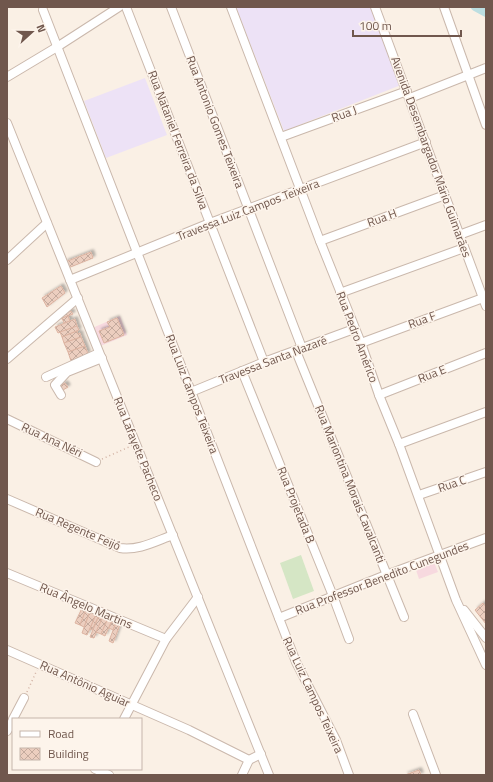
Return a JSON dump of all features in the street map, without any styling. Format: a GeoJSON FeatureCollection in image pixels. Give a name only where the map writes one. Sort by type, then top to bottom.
{"type":"FeatureCollection","features":[{"type":"Feature","properties":{"kind":"street"},"geometry":{"type":"LineString","coordinates":[[7,77],[119,7]]}},
{"type":"Feature","properties":{"kind":"street","name":"Rua Nataniel Ferreira da Silva"},"geometry":{"type":"LineString","coordinates":[[126,7],[264,362]]}},
{"type":"Feature","properties":{"kind":"street","name":"Rua Antonio Gomes Teixeira"},"geometry":{"type":"LineString","coordinates":[[171,7],[248,209],[299,349]]}},
{"type":"Feature","properties":{"kind":"street","name":"Rua Pedro Américo"},"geometry":{"type":"LineString","coordinates":[[231,7],[340,293],[354,329],[361,342],[379,395],[419,495],[456,600],[486,665]]}},
{"type":"Feature","properties":{"kind":"street","name":"Avenida Desembargador Mário Guimarães"},"geometry":{"type":"LineString","coordinates":[[375,7],[486,306]]}},
{"type":"Feature","properties":{"kind":"street"},"geometry":{"type":"LineString","coordinates":[[444,7],[486,125]]}},
{"type":"Feature","properties":{"kind":"street","name":"Rua Luiz Campos Teixeira"},"geometry":{"type":"LineString","coordinates":[[43,10],[296,662],[336,740],[349,775]]}},
{"type":"Feature","properties":{"kind":"street","name":"Rua J"},"geometry":{"type":"LineString","coordinates":[[281,137],[486,68]]}},
{"type":"Feature","properties":{"kind":"street","name":"Rua Lafayete Pacheco"},"geometry":{"type":"LineString","coordinates":[[8,126],[269,775]]}},
{"type":"Feature","properties":{"kind":"street","name":"Travessa Luiz Campos Teixeira"},"geometry":{"type":"LineString","coordinates":[[70,280],[210,223],[426,142]]}},
{"type":"Feature","properties":{"kind":"street","name":"Rua H"},"geometry":{"type":"LineString","coordinates":[[320,241],[445,195]]}},
{"type":"Feature","properties":{"kind":"street"},"geometry":{"type":"LineString","coordinates":[[7,260],[47,223]]}},
{"type":"Feature","properties":{"kind":"street"},"geometry":{"type":"LineString","coordinates":[[459,235],[486,225]]}},
{"type":"Feature","properties":{"kind":"street"},"geometry":{"type":"LineString","coordinates":[[340,293],[464,248]]}},
{"type":"Feature","properties":{"kind":"street"},"geometry":{"type":"LineString","coordinates":[[7,359],[78,298]]}},
{"type":"Feature","properties":{"kind":"street","name":"Rua F"},"geometry":{"type":"LineString","coordinates":[[361,342],[483,298]]}},
{"type":"Feature","properties":{"kind":"street","name":"Travessa Santa Nazaré"},"geometry":{"type":"LineString","coordinates":[[192,392],[264,362],[354,329]]}},
{"type":"Feature","properties":{"kind":"street","name":"Rua Mariontina Morais Cavalcanti"},"geometry":{"type":"LineString","coordinates":[[299,349],[386,575],[404,617]]}},
{"type":"Feature","properties":{"kind":"street","name":"Rua E"},"geometry":{"type":"LineString","coordinates":[[379,395],[486,353]]}},
{"type":"Feature","properties":{"kind":"street"},"geometry":{"type":"LineString","coordinates":[[46,378],[89,357],[101,355]]}},
{"type":"Feature","properties":{"kind":"street"},"geometry":{"type":"LineString","coordinates":[[61,395],[55,385],[67,372],[101,355]]}},
{"type":"Feature","properties":{"kind":"street","name":"Rua Projetada B"},"geometry":{"type":"LineString","coordinates":[[242,371],[349,638]]}},
{"type":"Feature","properties":{"kind":"street"},"geometry":{"type":"LineString","coordinates":[[399,444],[486,412]]}},
{"type":"Feature","properties":{"kind":"street","name":"Rua Ana Néri"},"geometry":{"type":"LineString","coordinates":[[7,419],[96,462]]}},
{"type":"Feature","properties":{"kind":"street","name":"Rua C"},"geometry":{"type":"LineString","coordinates":[[419,495],[486,472]]}},
{"type":"Feature","properties":{"kind":"street","name":"Rua Regente Feijó"},"geometry":{"type":"LineString","coordinates":[[7,499],[120,548],[129,550],[173,535]]}},
{"type":"Feature","properties":{"kind":"street","name":"Rua Professor Benedito Cunegundes"},"geometry":{"type":"LineString","coordinates":[[279,618],[386,575],[486,538]]}},
{"type":"Feature","properties":{"kind":"street","name":"Rua Ângelo Martins"},"geometry":{"type":"LineString","coordinates":[[7,573],[166,639]]}},
{"type":"Feature","properties":{"kind":"street"},"geometry":{"type":"LineString","coordinates":[[125,718],[166,639],[198,597]]}},
{"type":"Feature","properties":{"kind":"street"},"geometry":{"type":"LineString","coordinates":[[456,600],[486,638]]}},
{"type":"Feature","properties":{"kind":"street","name":"Rua Antônio Aguiar"},"geometry":{"type":"LineString","coordinates":[[7,650],[40,663],[132,706],[189,730],[249,760]]}},
{"type":"Feature","properties":{"kind":"street"},"geometry":{"type":"LineString","coordinates":[[14,718],[24,698]]}},
{"type":"Feature","properties":{"kind":"street"},"geometry":{"type":"LineString","coordinates":[[413,714],[436,775]]}},
{"type":"Feature","properties":{"kind":"street"},"geometry":{"type":"LineString","coordinates":[[7,731],[12,721]]}},
{"type":"Feature","properties":{"kind":"street"},"geometry":{"type":"LineString","coordinates":[[242,775],[249,760],[261,754]]}},
{"type":"Feature","properties":{"kind":"street"},"geometry":{"type":"LineString","coordinates":[[96,771],[109,775]]}},
{"type":"Feature","properties":{"kind":"path"},"geometry":{"type":"LineString","coordinates":[[96,462],[136,444]]}},
{"type":"Feature","properties":{"kind":"path"},"geometry":{"type":"LineString","coordinates":[[24,698],[40,663]]}},
{"type":"Feature","properties":{"kind":"shaded area"},"geometry":{"type":"Polygon","coordinates":[[[236,7],[371,7],[401,85],[284,131],[236,7]]]}},
{"type":"Feature","properties":{"kind":"shaded area"},"geometry":{"type":"Polygon","coordinates":[[[145,78],[167,135],[106,158],[84,101],[145,78]]]}},
{"type":"Feature","properties":{"kind":"shaded area"},"geometry":{"type":"Polygon","coordinates":[[[120,316],[127,335],[98,347],[90,329],[120,316]]]}},
{"type":"Feature","properties":{"kind":"shaded area"},"geometry":{"type":"Polygon","coordinates":[[[433,560],[438,572],[419,579],[415,567],[433,560]]]}},
{"type":"Feature","properties":{"kind":"green space"},"geometry":{"type":"Polygon","coordinates":[[[301,555],[314,591],[293,599],[280,563],[301,555]]]}},
{"type":"Feature","properties":{"kind":"building"},"geometry":{"type":"Polygon","coordinates":[[[91,252],[93,258],[68,268],[65,262],[91,252]]]}},
{"type":"Feature","properties":{"kind":"building"},"geometry":{"type":"Polygon","coordinates":[[[61,286],[65,293],[47,307],[42,298],[61,286]]]}},
{"type":"Feature","properties":{"kind":"building"},"geometry":{"type":"Polygon","coordinates":[[[71,311],[73,314],[61,319],[59,315],[71,311]]]}},
{"type":"Feature","properties":{"kind":"building"},"geometry":{"type":"Polygon","coordinates":[[[68,316],[70,321],[64,323],[62,318],[68,316]]]}},
{"type":"Feature","properties":{"kind":"building"},"geometry":{"type":"Polygon","coordinates":[[[117,318],[124,335],[104,343],[99,331],[110,327],[107,322],[117,318]]]}},
{"type":"Feature","properties":{"kind":"building"},"geometry":{"type":"Polygon","coordinates":[[[75,319],[77,326],[58,333],[55,327],[75,319]]]}},
{"type":"Feature","properties":{"kind":"building"},"geometry":{"type":"Polygon","coordinates":[[[77,326],[79,330],[62,337],[60,332],[77,326]]]}},
{"type":"Feature","properties":{"kind":"building"},"geometry":{"type":"Polygon","coordinates":[[[77,331],[78,334],[80,333],[81,337],[64,343],[62,337],[77,331]]]}},
{"type":"Feature","properties":{"kind":"building"},"geometry":{"type":"Polygon","coordinates":[[[81,337],[85,346],[68,352],[64,343],[81,337]]]}},
{"type":"Feature","properties":{"kind":"building"},"geometry":{"type":"Polygon","coordinates":[[[85,346],[88,354],[71,361],[68,352],[85,346]]]}},
{"type":"Feature","properties":{"kind":"building"},"geometry":{"type":"Polygon","coordinates":[[[65,383],[68,387],[63,390],[60,386],[65,383]]]}},
{"type":"Feature","properties":{"kind":"building"},"geometry":{"type":"Polygon","coordinates":[[[483,603],[486,607],[486,624],[475,610],[483,603]]]}},
{"type":"Feature","properties":{"kind":"building"},"geometry":{"type":"Polygon","coordinates":[[[83,606],[87,607],[80,625],[75,623],[83,606]]]}},
{"type":"Feature","properties":{"kind":"building"},"geometry":{"type":"Polygon","coordinates":[[[87,607],[91,609],[84,627],[80,625],[87,607]]]}},
{"type":"Feature","properties":{"kind":"building"},"geometry":{"type":"Polygon","coordinates":[[[91,609],[97,612],[87,635],[82,633],[91,609]]]}},
{"type":"Feature","properties":{"kind":"building"},"geometry":{"type":"Polygon","coordinates":[[[97,612],[100,613],[92,630],[90,629],[97,612]]]}},
{"type":"Feature","properties":{"kind":"building"},"geometry":{"type":"Polygon","coordinates":[[[100,613],[104,614],[94,638],[90,637],[100,613]]]}},
{"type":"Feature","properties":{"kind":"building"},"geometry":{"type":"Polygon","coordinates":[[[104,614],[109,616],[101,634],[96,632],[104,614]]]}},
{"type":"Feature","properties":{"kind":"building"},"geometry":{"type":"Polygon","coordinates":[[[109,616],[113,618],[105,636],[101,634],[109,616]]]}},
{"type":"Feature","properties":{"kind":"building"},"geometry":{"type":"Polygon","coordinates":[[[113,618],[117,620],[113,630],[109,628],[113,618]]]}},
{"type":"Feature","properties":{"kind":"building"},"geometry":{"type":"Polygon","coordinates":[[[117,620],[121,622],[113,643],[109,641],[117,620]]]}},
{"type":"Feature","properties":{"kind":"building"},"geometry":{"type":"Polygon","coordinates":[[[419,770],[421,775],[405,775],[419,770]]]}},
{"type":"Feature","properties":{"kind":"waterway"},"geometry":{"type":"LineString","coordinates":[[475,7],[486,13]]}}]}
